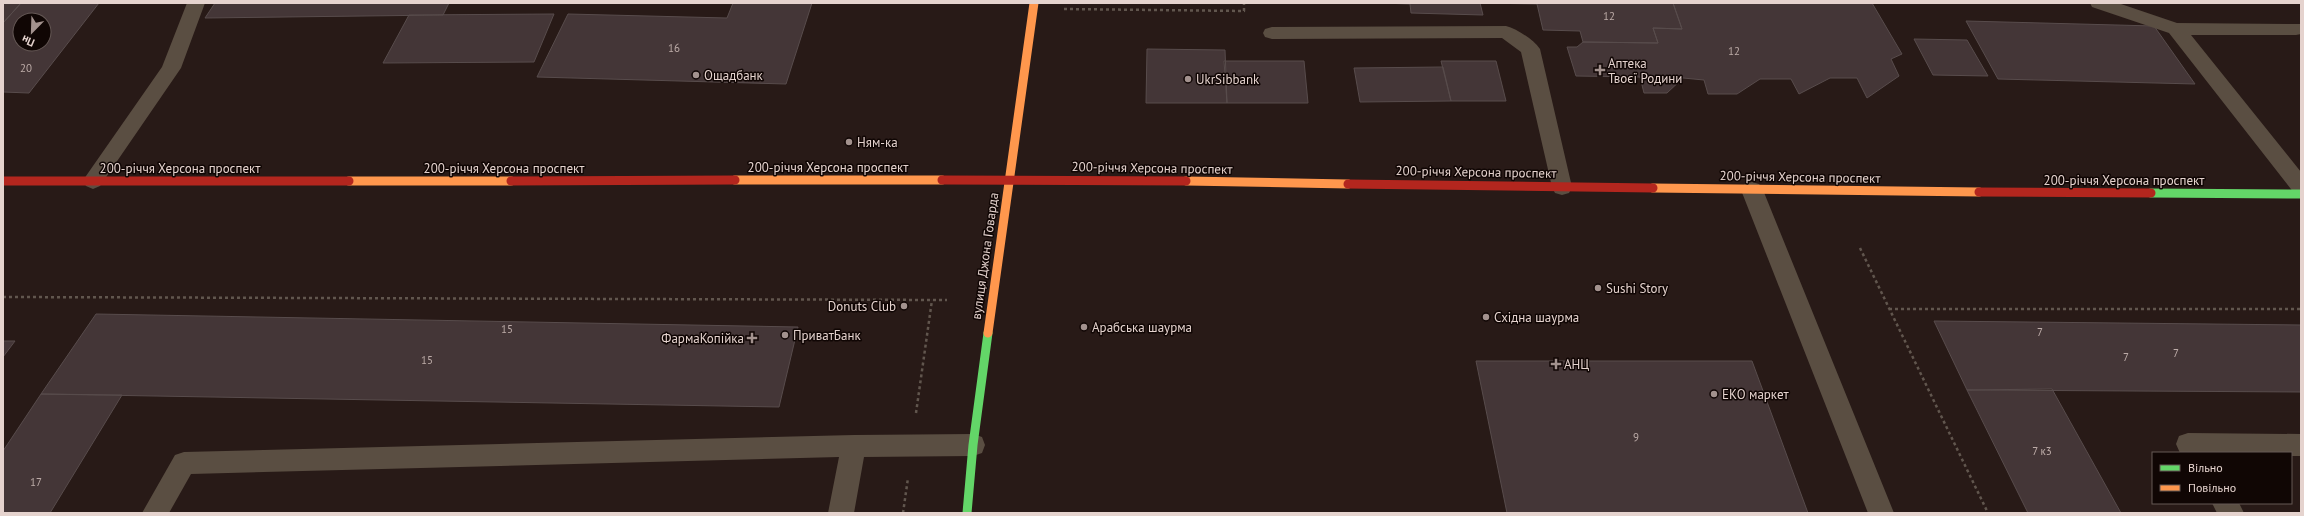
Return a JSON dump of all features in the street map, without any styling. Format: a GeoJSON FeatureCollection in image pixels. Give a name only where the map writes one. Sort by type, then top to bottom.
{"type":"FeatureCollection","features":[{"type":"Feature","properties":{"kind":"street","name":"вулиця Джона Говарда"},"geometry":{"type":"LineString","coordinates":[[967,513],[973,445],[1008,180],[1034,6]]}},
{"type":"Feature","properties":{"kind":"street","name":"200-річчя Херсона проспект"},"geometry":{"type":"LineString","coordinates":[[3,181],[1108,180],[1752,190],[2301,194]]}},
{"type":"Feature","properties":{"kind":"lane"},"geometry":{"type":"LineString","coordinates":[[93,181],[171,68],[196,3]]}},
{"type":"Feature","properties":{"kind":"lane"},"geometry":{"type":"LineString","coordinates":[[2099,3],[2176,29],[2296,29]]}},
{"type":"Feature","properties":{"kind":"lane"},"geometry":{"type":"LineString","coordinates":[[2176,29],[2301,187]]}},
{"type":"Feature","properties":{"kind":"lane"},"geometry":{"type":"LineString","coordinates":[[1272,33],[1506,32],[1530,49],[1562,186]]}},
{"type":"Feature","properties":{"kind":"lane"},"geometry":{"type":"LineString","coordinates":[[1752,190],[1881,513]]}},
{"type":"Feature","properties":{"kind":"lane"},"geometry":{"type":"LineString","coordinates":[[2193,452],[2188,444],[2301,444]]}},
{"type":"Feature","properties":{"kind":"lane"},"geometry":{"type":"LineString","coordinates":[[155,513],[184,463],[854,446],[973,445]]}},
{"type":"Feature","properties":{"kind":"lane"},"geometry":{"type":"LineString","coordinates":[[841,513],[854,446]]}},
{"type":"Feature","properties":{"kind":"lane"},"geometry":{"type":"LineString","coordinates":[[2226,504],[2231,513]]}},
{"type":"Feature","properties":{"kind":"path"},"geometry":{"type":"LineString","coordinates":[[1034,6],[1244,11],[1244,3]]}},
{"type":"Feature","properties":{"kind":"path"},"geometry":{"type":"LineString","coordinates":[[1860,248],[1988,513]]}},
{"type":"Feature","properties":{"kind":"path"},"geometry":{"type":"LineString","coordinates":[[3,297],[947,300]]}},
{"type":"Feature","properties":{"kind":"path"},"geometry":{"type":"LineString","coordinates":[[903,513],[932,300]]}},
{"type":"Feature","properties":{"kind":"path"},"geometry":{"type":"LineString","coordinates":[[1889,309],[2301,309]]}},
{"type":"Feature","properties":{"kind":"building"},"geometry":{"type":"Polygon","coordinates":[[[3,3],[21,3],[12,12],[3,23],[3,3]]]}},
{"type":"Feature","properties":{"kind":"building"},"geometry":{"type":"Polygon","coordinates":[[[21,3],[99,3],[29,93],[3,92],[3,23],[12,13],[12,52],[52,52],[52,12],[13,12],[21,3]]]}},
{"type":"Feature","properties":{"kind":"building"},"geometry":{"type":"Polygon","coordinates":[[[215,3],[449,3],[443,15],[205,18],[215,3]]]}},
{"type":"Feature","properties":{"kind":"building"},"geometry":{"type":"Polygon","coordinates":[[[733,3],[812,3],[786,84],[537,77],[568,14],[727,18],[733,3]]]}},
{"type":"Feature","properties":{"kind":"building"},"geometry":{"type":"Polygon","coordinates":[[[1381,3],[1480,3],[1483,15],[1411,13],[1410,4],[1381,3]]]}},
{"type":"Feature","properties":{"kind":"building"},"geometry":{"type":"Polygon","coordinates":[[[1483,3],[1673,3],[1682,29],[1653,28],[1658,43],[1583,42],[1580,31],[1543,30],[1537,4],[1483,3]]]}},
{"type":"Feature","properties":{"kind":"building"},"geometry":{"type":"Polygon","coordinates":[[[1673,3],[1872,3],[1902,54],[1891,59],[1899,76],[1867,98],[1857,78],[1830,78],[1799,94],[1791,79],[1760,79],[1737,94],[1708,94],[1704,80],[1683,78],[1667,93],[1644,93],[1640,77],[1576,76],[1567,47],[1577,47],[1583,42],[1658,43],[1653,28],[1682,29],[1673,3]]]}},
{"type":"Feature","properties":{"kind":"building"},"geometry":{"type":"Polygon","coordinates":[[[554,14],[534,62],[383,63],[409,15],[554,14]]]}},
{"type":"Feature","properties":{"kind":"building"},"geometry":{"type":"Polygon","coordinates":[[[1966,21],[2154,26],[2195,84],[1998,79],[1966,21]]]}},
{"type":"Feature","properties":{"kind":"building"},"geometry":{"type":"Polygon","coordinates":[[[1914,39],[1967,40],[1988,76],[1933,75],[1914,39]]]}},
{"type":"Feature","properties":{"kind":"building"},"geometry":{"type":"Polygon","coordinates":[[[1147,49],[1225,50],[1227,103],[1146,103],[1147,49]]]}},
{"type":"Feature","properties":{"kind":"building"},"geometry":{"type":"Polygon","coordinates":[[[1224,61],[1304,61],[1308,103],[1227,103],[1224,61]]]}},
{"type":"Feature","properties":{"kind":"building"},"geometry":{"type":"Polygon","coordinates":[[[1441,61],[1496,61],[1506,101],[1451,101],[1441,61]]]}},
{"type":"Feature","properties":{"kind":"building"},"geometry":{"type":"Polygon","coordinates":[[[1443,67],[1451,101],[1360,102],[1354,68],[1443,67]]]}},
{"type":"Feature","properties":{"kind":"building"},"geometry":{"type":"Polygon","coordinates":[[[96,314],[798,327],[779,407],[41,394],[96,314]]]}},
{"type":"Feature","properties":{"kind":"building"},"geometry":{"type":"Polygon","coordinates":[[[1934,321],[2301,325],[2301,392],[1967,390],[1934,321]]]}},
{"type":"Feature","properties":{"kind":"building"},"geometry":{"type":"Polygon","coordinates":[[[3,341],[15,341],[3,357],[3,341]]]}},
{"type":"Feature","properties":{"kind":"building"},"geometry":{"type":"Polygon","coordinates":[[[1476,361],[1752,361],[1808,513],[1507,513],[1476,361]]]}},
{"type":"Feature","properties":{"kind":"building"},"geometry":{"type":"Polygon","coordinates":[[[2052,389],[2121,513],[2028,513],[1967,390],[2052,389]]]}},
{"type":"Feature","properties":{"kind":"building"},"geometry":{"type":"Polygon","coordinates":[[[41,394],[122,395],[50,513],[3,513],[3,451],[41,394]]]}},
{"type":"Feature","properties":{"kind":"traffic: fast"},"geometry":{"type":"LineString","coordinates":[[2151,193],[2301,194]]}},
{"type":"Feature","properties":{"kind":"traffic: fast"},"geometry":{"type":"LineString","coordinates":[[967,513],[973,445],[988,333]]}},
{"type":"Feature","properties":{"kind":"traffic: slow"},"geometry":{"type":"LineString","coordinates":[[988,333],[1034,3]]}},
{"type":"Feature","properties":{"kind":"traffic: slow"},"geometry":{"type":"LineString","coordinates":[[735,180],[942,180]]}},
{"type":"Feature","properties":{"kind":"traffic: slow"},"geometry":{"type":"LineString","coordinates":[[349,181],[511,181]]}},
{"type":"Feature","properties":{"kind":"traffic: slow"},"geometry":{"type":"LineString","coordinates":[[1186,181],[1348,184]]}},
{"type":"Feature","properties":{"kind":"traffic: slow"},"geometry":{"type":"LineString","coordinates":[[1653,188],[1979,192]]}},
{"type":"Feature","properties":{"kind":"traffic: jam"},"geometry":{"type":"LineString","coordinates":[[511,181],[735,180]]}},
{"type":"Feature","properties":{"kind":"traffic: jam"},"geometry":{"type":"LineString","coordinates":[[942,180],[1186,181]]}},
{"type":"Feature","properties":{"kind":"traffic: jam"},"geometry":{"type":"LineString","coordinates":[[3,181],[349,181]]}},
{"type":"Feature","properties":{"kind":"traffic: jam"},"geometry":{"type":"LineString","coordinates":[[1348,184],[1653,188]]}},
{"type":"Feature","properties":{"kind":"traffic: jam"},"geometry":{"type":"LineString","coordinates":[[1979,192],[2151,193]]}},
{"type":"Feature","properties":{"kind":"place","name":"Аптека Твоєї Родини"},"geometry":{"type":"Point","coordinates":[1600,70]}},
{"type":"Feature","properties":{"kind":"place","name":"Ощадбанк"},"geometry":{"type":"Point","coordinates":[696,75]}},
{"type":"Feature","properties":{"kind":"place","name":"UkrSibbank"},"geometry":{"type":"Point","coordinates":[1188,79]}},
{"type":"Feature","properties":{"kind":"place","name":"Ням-ка"},"geometry":{"type":"Point","coordinates":[849,142]}},
{"type":"Feature","properties":{"kind":"place","name":"Sushi Story"},"geometry":{"type":"Point","coordinates":[1598,288]}},
{"type":"Feature","properties":{"kind":"place","name":"Donuts Club"},"geometry":{"type":"Point","coordinates":[904,306]}},
{"type":"Feature","properties":{"kind":"place","name":"Східна шаурма"},"geometry":{"type":"Point","coordinates":[1486,317]}},
{"type":"Feature","properties":{"kind":"place","name":"Арабська шаурма"},"geometry":{"type":"Point","coordinates":[1084,327]}},
{"type":"Feature","properties":{"kind":"place","name":"ПриватБанк"},"geometry":{"type":"Point","coordinates":[785,335]}},
{"type":"Feature","properties":{"kind":"place","name":"ФармаКопійка"},"geometry":{"type":"Point","coordinates":[752,338]}},
{"type":"Feature","properties":{"kind":"place","name":"АНЦ"},"geometry":{"type":"Point","coordinates":[1556,364]}},
{"type":"Feature","properties":{"kind":"place","name":"ЕКО маркет"},"geometry":{"type":"Point","coordinates":[1714,394]}}]}
